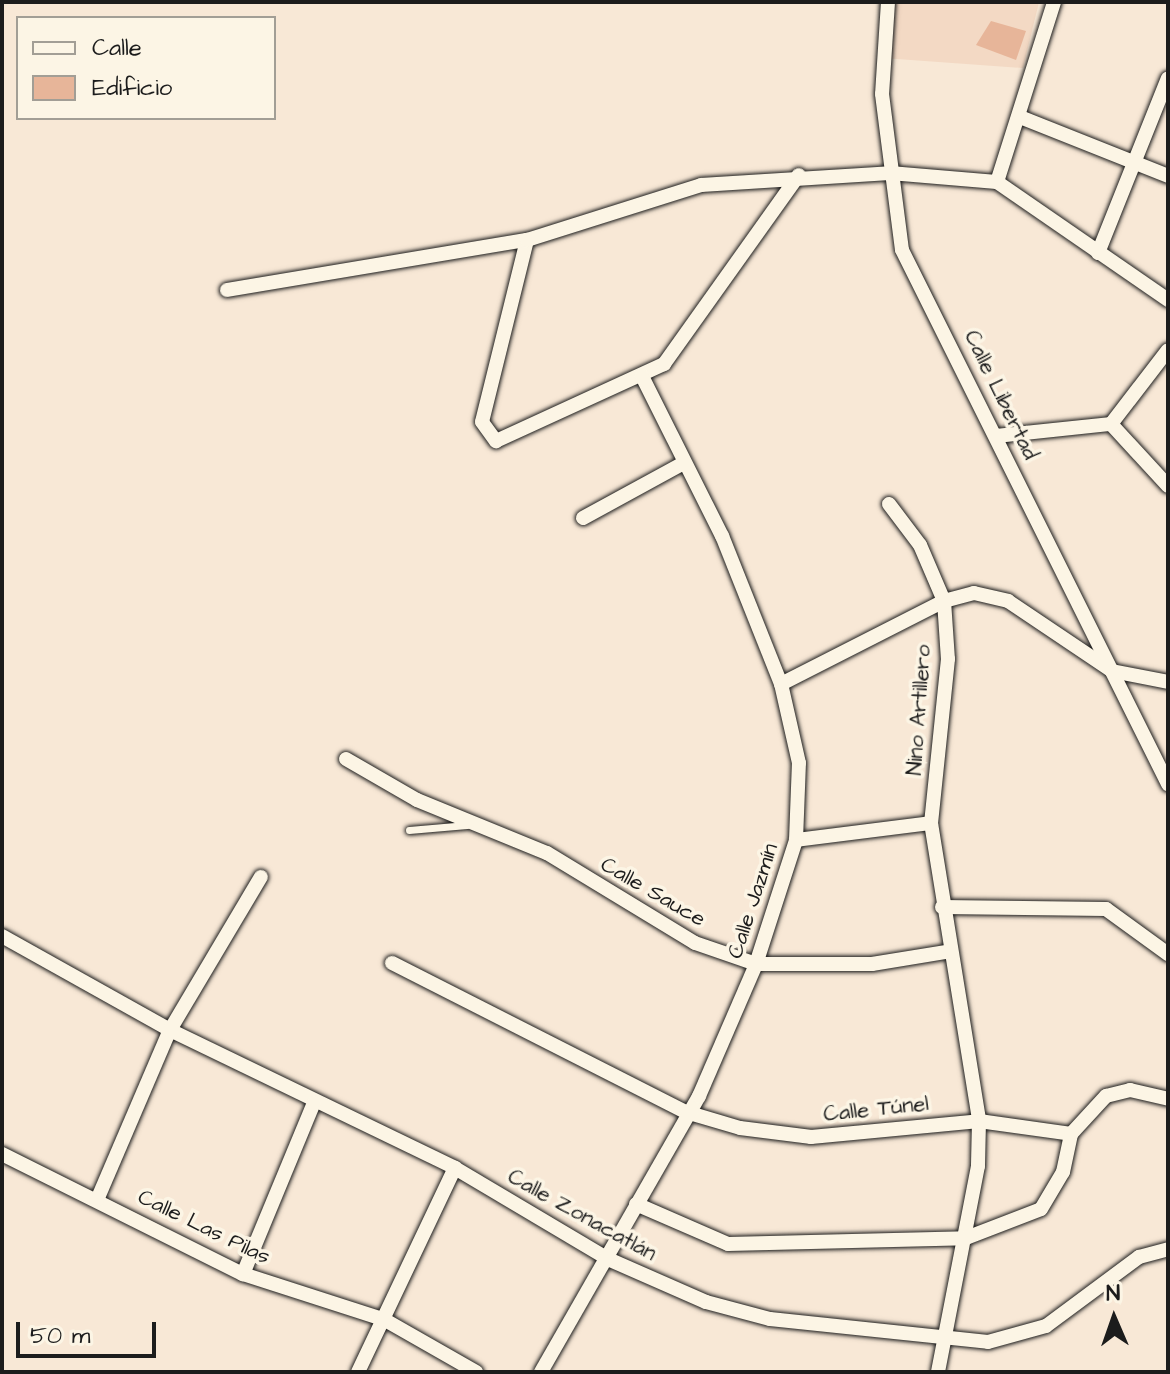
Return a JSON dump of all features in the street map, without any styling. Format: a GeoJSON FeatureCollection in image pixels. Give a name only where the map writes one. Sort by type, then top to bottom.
{"type":"FeatureCollection","features":[{"type":"Feature","properties":{"kind":"street","name":"Calle Libertad"},"geometry":{"type":"LineString","coordinates":[[888,2],[882,94],[902,250],[1168,784]]}},
{"type":"Feature","properties":{"kind":"street"},"geometry":{"type":"LineString","coordinates":[[997,182],[1054,2]]}},
{"type":"Feature","properties":{"kind":"street"},"geometry":{"type":"LineString","coordinates":[[1098,253],[1137,166],[1168,78]]}},
{"type":"Feature","properties":{"kind":"street"},"geometry":{"type":"LineString","coordinates":[[1020,117],[1168,176]]}},
{"type":"Feature","properties":{"kind":"street"},"geometry":{"type":"LineString","coordinates":[[227,290],[527,240],[701,185],[804,174],[890,173],[997,182],[1168,300]]}},
{"type":"Feature","properties":{"kind":"street"},"geometry":{"type":"LineString","coordinates":[[527,240],[484,432],[512,440],[664,364],[804,174]]}},
{"type":"Feature","properties":{"kind":"street"},"geometry":{"type":"LineString","coordinates":[[996,436],[1111,424],[1168,350]]}},
{"type":"Feature","properties":{"kind":"street","name":"Calle Jazmín"},"geometry":{"type":"LineString","coordinates":[[541,1372],[608,1259],[686,1112],[756,964],[796,840],[799,763],[781,684],[684,463],[642,376]]}},
{"type":"Feature","properties":{"kind":"street"},"geometry":{"type":"LineString","coordinates":[[1111,424],[1168,486]]}},
{"type":"Feature","properties":{"kind":"street"},"geometry":{"type":"LineString","coordinates":[[583,518],[684,463]]}},
{"type":"Feature","properties":{"kind":"street","name":"Nino Artillero"},"geometry":{"type":"LineString","coordinates":[[889,504],[920,545],[944,601],[948,659],[931,823],[942,907],[979,1121],[966,1238],[938,1372]]}},
{"type":"Feature","properties":{"kind":"street"},"geometry":{"type":"LineString","coordinates":[[781,684],[944,601],[974,593],[1008,601],[1112,671],[1168,682]]}},
{"type":"Feature","properties":{"kind":"street","name":"Calle Sauce"},"geometry":{"type":"LineString","coordinates":[[346,759],[417,800],[487,824],[695,943],[756,964],[872,964],[951,951]]}},
{"type":"Feature","properties":{"kind":"street"},"geometry":{"type":"LineString","coordinates":[[796,840],[931,823]]}},
{"type":"Feature","properties":{"kind":"street"},"geometry":{"type":"LineString","coordinates":[[97,1200],[170,1030],[261,877]]}},
{"type":"Feature","properties":{"kind":"street"},"geometry":{"type":"LineString","coordinates":[[942,907],[1106,909],[1168,954]]}},
{"type":"Feature","properties":{"kind":"street","name":"Calle Zonacatlán"},"geometry":{"type":"LineString","coordinates":[[2,936],[170,1030],[314,1103],[455,1168],[608,1259],[706,1302],[770,1319],[988,1342],[1035,1330],[1139,1257],[1168,1249]]}},
{"type":"Feature","properties":{"kind":"street","name":"Calle Túnel"},"geometry":{"type":"LineString","coordinates":[[392,963],[686,1112],[811,1137],[979,1121],[1071,1134]]}},
{"type":"Feature","properties":{"kind":"street"},"geometry":{"type":"LineString","coordinates":[[636,1204],[728,1244],[966,1238],[1041,1209],[1063,1172],[1071,1134],[1106,1096],[1130,1090],[1168,1099]]}},
{"type":"Feature","properties":{"kind":"street"},"geometry":{"type":"LineString","coordinates":[[243,1274],[314,1103]]}},
{"type":"Feature","properties":{"kind":"street","name":"Calle Las Pilas"},"geometry":{"type":"LineString","coordinates":[[2,1154],[243,1274],[385,1320],[476,1372]]}},
{"type":"Feature","properties":{"kind":"street"},"geometry":{"type":"LineString","coordinates":[[358,1372],[455,1168]]}},
{"type":"Feature","properties":{"kind":"lane"},"geometry":{"type":"LineString","coordinates":[[409,830],[487,824]]}},
{"type":"Feature","properties":{"kind":"shaded area"},"geometry":{"type":"Polygon","coordinates":[[[891,2],[1039,2],[1023,68],[883,58],[891,2]]]}},
{"type":"Feature","properties":{"kind":"building"},"geometry":{"type":"Polygon","coordinates":[[[991,21],[1026,31],[1016,60],[976,45],[991,21]]]}}]}
